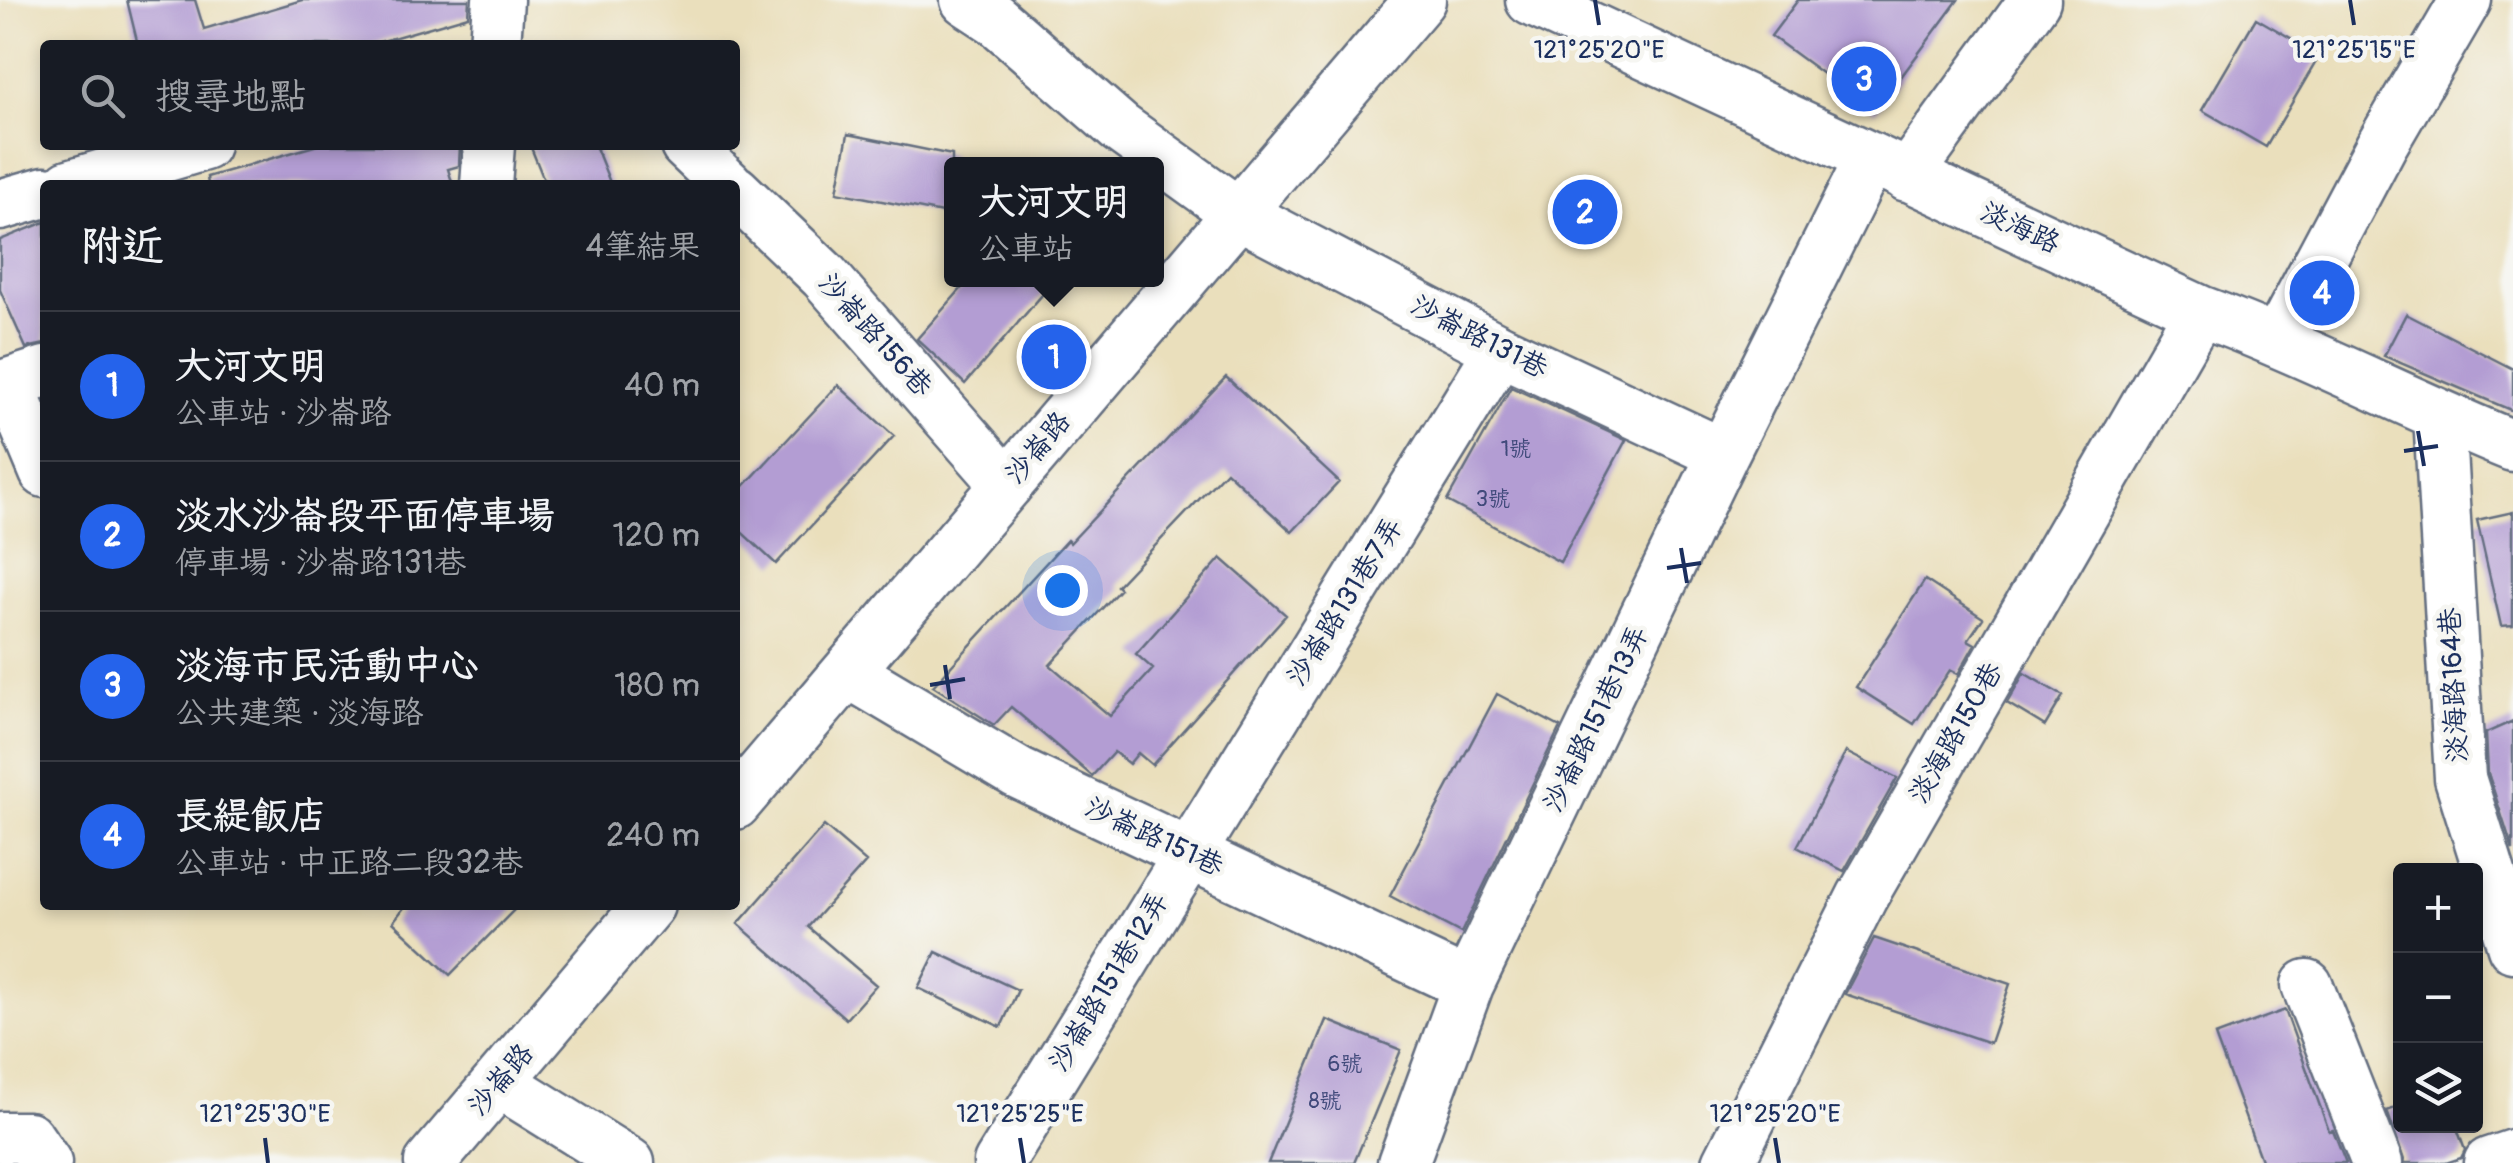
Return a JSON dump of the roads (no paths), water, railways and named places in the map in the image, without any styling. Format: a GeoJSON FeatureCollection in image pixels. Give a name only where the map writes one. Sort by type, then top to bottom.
{"type":"FeatureCollection","features":[{"type":"Feature","properties":{"kind":"street"},"geometry":{"type":"LineString","coordinates":[[495,40],[498,0]]}},
{"type":"Feature","properties":{"kind":"street","name":"沙崙路131巷"},"geometry":{"type":"LineString","coordinates":[[966,0],[1160,157]]}},
{"type":"Feature","properties":{"kind":"street","name":"沙崙路"},"geometry":{"type":"LineString","coordinates":[[740,798],[1420,0]]}},
{"type":"Feature","properties":{"kind":"street","name":"淡海路"},"geometry":{"type":"LineString","coordinates":[[1531,0],[2200,311],[2278,340],[2439,416],[2513,446]]}},
{"type":"Feature","properties":{"kind":"street","name":"沙崙路151巷13弄"},"geometry":{"type":"LineString","coordinates":[[1402,1163],[1468,985],[1723,454],[1889,167],[2035,0]]}},
{"type":"Feature","properties":{"kind":"street"},"geometry":{"type":"LineString","coordinates":[[2278,340],[2381,146],[2466,0]]}},
{"type":"Feature","properties":{"kind":"street"},"geometry":{"type":"LineString","coordinates":[[86,180],[187,150]]}},
{"type":"Feature","properties":{"kind":"street"},"geometry":{"type":"LineString","coordinates":[[486,180],[489,150]]}},
{"type":"Feature","properties":{"kind":"street"},"geometry":{"type":"LineString","coordinates":[[691,150],[723,180]]}},
{"type":"Feature","properties":{"kind":"street","name":"沙崙路131巷"},"geometry":{"type":"LineString","coordinates":[[1164,160],[1238,214],[1500,350],[1723,454]]}},
{"type":"Feature","properties":{"kind":"street"},"geometry":{"type":"LineString","coordinates":[[0,205],[40,193]]}},
{"type":"Feature","properties":{"kind":"street","name":"沙崙路156巷"},"geometry":{"type":"LineString","coordinates":[[740,197],[824,276],[1007,485]]}},
{"type":"Feature","properties":{"kind":"street","name":"淡海路150巷"},"geometry":{"type":"LineString","coordinates":[[1728,1163],[1862,897],[2200,311]]}},
{"type":"Feature","properties":{"kind":"street","name":"沙崙路131巷7弄"},"geometry":{"type":"LineString","coordinates":[[1187,852],[1500,350]]}},
{"type":"Feature","properties":{"kind":"street"},"geometry":{"type":"LineString","coordinates":[[18,373],[40,454]]}},
{"type":"Feature","properties":{"kind":"street","name":"淡海路164巷"},"geometry":{"type":"LineString","coordinates":[[2439,416],[2460,778],[2513,947]]}},
{"type":"Feature","properties":{"kind":"street","name":"沙崙路151巷"},"geometry":{"type":"LineString","coordinates":[[848,672],[1018,773],[1468,985]]}},
{"type":"Feature","properties":{"kind":"street","name":"沙崙路151巷12弄"},"geometry":{"type":"LineString","coordinates":[[999,1163],[1187,852]]}},
{"type":"Feature","properties":{"kind":"street","name":"沙崙路"},"geometry":{"type":"LineString","coordinates":[[430,1163],[645,910]]}},
{"type":"Feature","properties":{"kind":"street"},"geometry":{"type":"LineString","coordinates":[[2307,985],[2376,1163]]}},
{"type":"Feature","properties":{"kind":"street"},"geometry":{"type":"LineString","coordinates":[[499,1082],[629,1163]]}},
{"type":"Feature","properties":{"kind":"street"},"geometry":{"type":"LineString","coordinates":[[0,1137],[28,1137],[46,1163]]}},
{"type":"Feature","properties":{"kind":"street"},"geometry":{"type":"LineString","coordinates":[[2489,1163],[2513,1155]]}},
{"type":"Feature","properties":{"kind":"place","name":"淡海市民活動中心"},"geometry":{"type":"Point","coordinates":[1864,79]}},
{"type":"Feature","properties":{"kind":"place","name":"淡水沙崙段平面停車場"},"geometry":{"type":"Point","coordinates":[1585,212]}},
{"type":"Feature","properties":{"kind":"place","name":"長緹飯店"},"geometry":{"type":"Point","coordinates":[2322,293]}},
{"type":"Feature","properties":{"kind":"place","name":"大河文明"},"geometry":{"type":"Point","coordinates":[1054,357]}}]}
